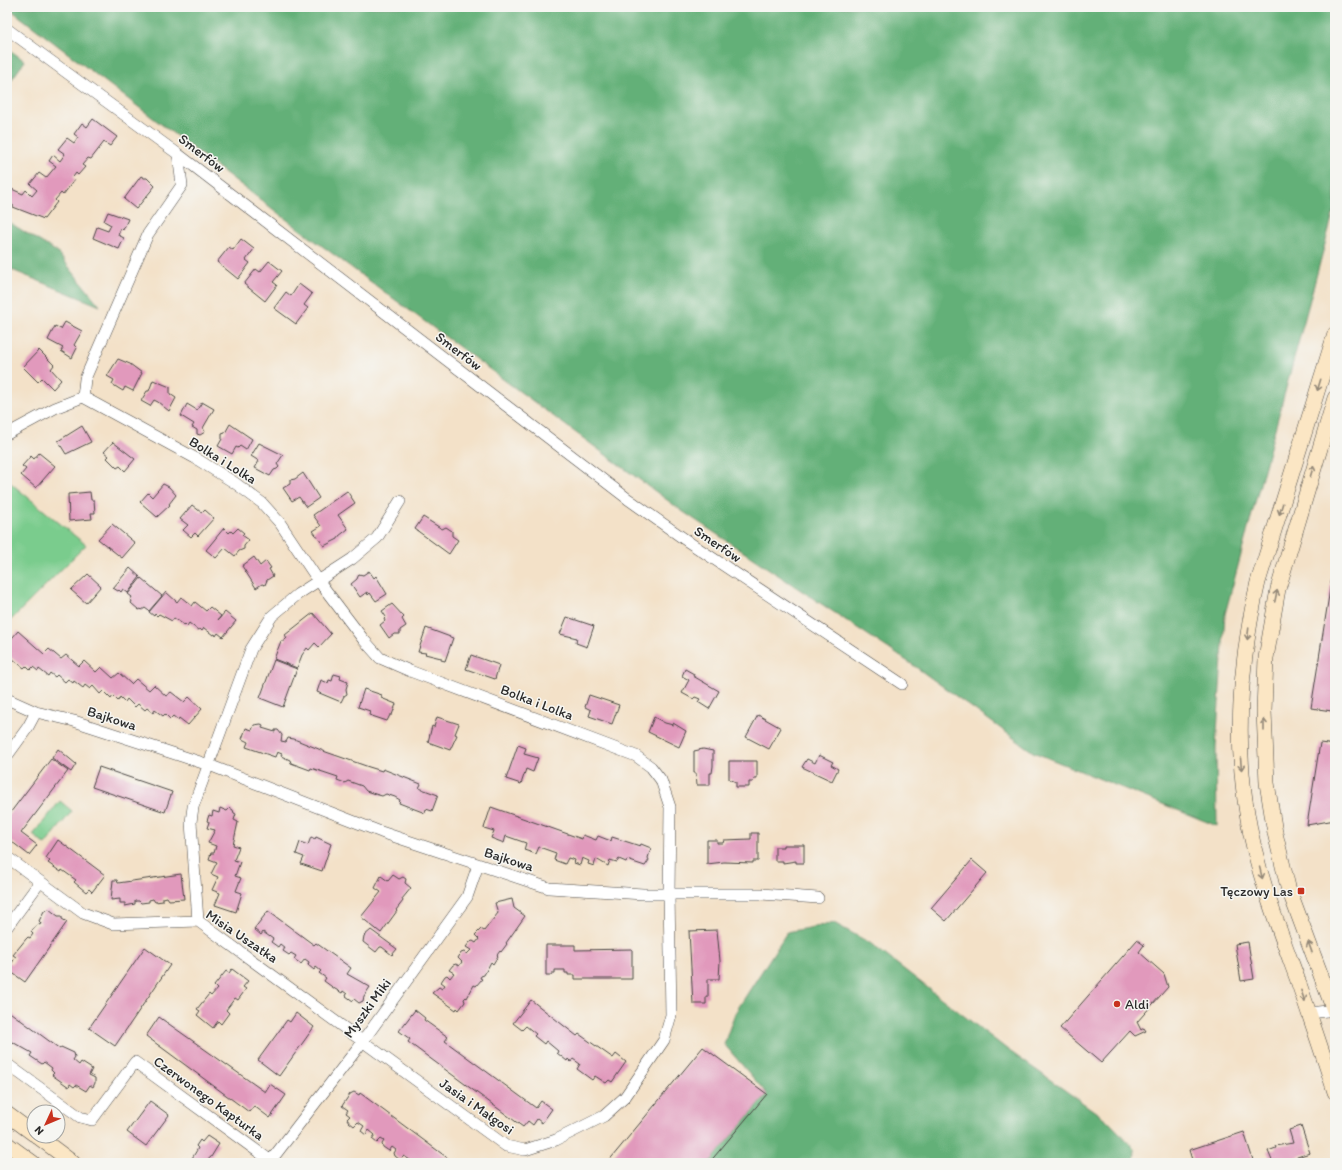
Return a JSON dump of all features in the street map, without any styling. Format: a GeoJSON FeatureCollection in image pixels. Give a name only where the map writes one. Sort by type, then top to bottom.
{"type":"FeatureCollection","features":[{"type":"Feature","properties":{"kind":"main road"},"geometry":{"type":"LineString","coordinates":[[1335,334],[1258,582],[1250,617],[1243,670],[1240,734],[1241,762],[1251,835],[1266,893],[1310,1013],[1335,1092]]}},
{"type":"Feature","properties":{"kind":"main road"},"geometry":{"type":"LineString","coordinates":[[1335,398],[1278,589],[1266,658],[1264,741],[1267,783],[1275,833],[1288,887],[1335,1011]]}},
{"type":"Feature","properties":{"kind":"main road"},"geometry":{"type":"LineString","coordinates":[[7,1114],[26,1128]]}},
{"type":"Feature","properties":{"kind":"main road"},"geometry":{"type":"LineString","coordinates":[[7,1144],[33,1163]]}},
{"type":"Feature","properties":{"kind":"main road"},"geometry":{"type":"LineString","coordinates":[[48,1144],[73,1163]]}},
{"type":"Feature","properties":{"kind":"street","name":"Smerfów"},"geometry":{"type":"LineString","coordinates":[[7,29],[178,154],[628,499],[690,543],[902,684]]}},
{"type":"Feature","properties":{"kind":"street"},"geometry":{"type":"LineString","coordinates":[[7,434],[55,408],[83,397],[85,379],[148,234],[182,185],[178,154]]}},
{"type":"Feature","properties":{"kind":"street","name":"Bolka i Lolka"},"geometry":{"type":"LineString","coordinates":[[83,397],[195,458],[235,483],[262,503],[280,523],[318,580],[363,639],[380,658],[410,671],[636,756],[651,767],[661,780],[670,807],[669,894]]}},
{"type":"Feature","properties":{"kind":"street"},"geometry":{"type":"LineString","coordinates":[[198,921],[191,822],[193,807],[251,649],[272,616],[318,580],[352,559],[377,538],[400,501]]}},
{"type":"Feature","properties":{"kind":"street","name":"Bajkowa"},"geometry":{"type":"LineString","coordinates":[[7,699],[36,712],[74,721],[209,765],[381,832],[446,852],[478,865],[549,888],[669,894],[761,894],[818,898]]}},
{"type":"Feature","properties":{"kind":"street"},"geometry":{"type":"LineString","coordinates":[[7,756],[28,727],[36,712]]}},
{"type":"Feature","properties":{"kind":"street","name":"Misia Uszatka"},"geometry":{"type":"LineString","coordinates":[[7,857],[83,913],[113,924],[198,921],[362,1041]]}},
{"type":"Feature","properties":{"kind":"street","name":"Myszki Miki"},"geometry":{"type":"LineString","coordinates":[[270,1162],[362,1041],[467,897],[478,865]]}},
{"type":"Feature","properties":{"kind":"street"},"geometry":{"type":"LineString","coordinates":[[7,927],[40,882]]}},
{"type":"Feature","properties":{"kind":"street","name":"Jasia i Małgosi"},"geometry":{"type":"LineString","coordinates":[[362,1041],[449,1106],[506,1146],[525,1150],[556,1140],[604,1116],[625,1097],[664,1040],[671,1015],[669,894]]}},
{"type":"Feature","properties":{"kind":"street"},"geometry":{"type":"LineString","coordinates":[[1310,1013],[1335,1011]]}},
{"type":"Feature","properties":{"kind":"street","name":"Czerwonego Kapturka"},"geometry":{"type":"LineString","coordinates":[[7,1064],[80,1117],[92,1120],[135,1062],[270,1162]]}},
{"type":"Feature","properties":{"kind":"green space"},"geometry":{"type":"Polygon","coordinates":[[[7,7],[1335,7],[1335,207],[1225,614],[1216,747],[1217,826],[1033,752],[913,665],[682,511],[299,229],[7,7]]]}},
{"type":"Feature","properties":{"kind":"green space"},"geometry":{"type":"Polygon","coordinates":[[[7,48],[25,61],[7,86],[7,48]]]}},
{"type":"Feature","properties":{"kind":"green space"},"geometry":{"type":"Polygon","coordinates":[[[7,221],[57,252],[100,306],[7,268],[7,221]]]}},
{"type":"Feature","properties":{"kind":"green space"},"geometry":{"type":"Polygon","coordinates":[[[7,480],[86,545],[7,624],[7,480]]]}},
{"type":"Feature","properties":{"kind":"green space"},"geometry":{"type":"Polygon","coordinates":[[[60,801],[72,811],[45,845],[33,835],[60,801]]]}},
{"type":"Feature","properties":{"kind":"green space"},"geometry":{"type":"Polygon","coordinates":[[[834,923],[870,943],[1008,1050],[1107,1120],[1135,1149],[1134,1163],[709,1163],[767,1094],[724,1044],[735,1013],[787,932],[834,923]]]}},
{"type":"Feature","properties":{"kind":"building"},"geometry":{"type":"Polygon","coordinates":[[[93,119],[117,137],[110,146],[104,142],[91,159],[88,158],[82,165],[85,167],[78,175],[76,173],[73,177],[75,179],[63,195],[61,193],[55,200],[57,202],[44,219],[13,207],[13,205],[7,205],[7,187],[23,194],[26,190],[32,196],[37,190],[30,184],[39,173],[46,178],[56,166],[49,161],[53,155],[60,161],[65,154],[58,149],[67,138],[74,143],[78,137],[74,134],[82,123],[87,127],[93,119]]]}},
{"type":"Feature","properties":{"kind":"building"},"geometry":{"type":"Polygon","coordinates":[[[141,176],[147,178],[155,186],[136,209],[124,199],[141,176]]]}},
{"type":"Feature","properties":{"kind":"building"},"geometry":{"type":"Polygon","coordinates":[[[108,212],[128,219],[123,230],[121,228],[118,235],[124,238],[119,249],[93,238],[97,227],[108,231],[111,225],[104,221],[108,212]]]}},
{"type":"Feature","properties":{"kind":"building"},"geometry":{"type":"Polygon","coordinates":[[[241,239],[254,249],[246,260],[250,263],[238,279],[217,262],[229,247],[233,250],[241,239]]]}},
{"type":"Feature","properties":{"kind":"building"},"geometry":{"type":"Polygon","coordinates":[[[269,261],[282,271],[273,282],[277,285],[265,301],[244,284],[256,269],[260,272],[269,261]]]}},
{"type":"Feature","properties":{"kind":"building"},"geometry":{"type":"Polygon","coordinates":[[[299,284],[312,294],[304,305],[308,308],[296,324],[274,308],[286,292],[291,296],[299,284]]]}},
{"type":"Feature","properties":{"kind":"building"},"geometry":{"type":"Polygon","coordinates":[[[65,322],[82,331],[74,345],[77,348],[72,358],[61,351],[63,348],[48,340],[55,326],[61,329],[65,322]]]}},
{"type":"Feature","properties":{"kind":"building"},"geometry":{"type":"Polygon","coordinates":[[[39,350],[54,365],[51,369],[61,380],[53,389],[42,378],[38,382],[23,367],[39,350]]]}},
{"type":"Feature","properties":{"kind":"building"},"geometry":{"type":"Polygon","coordinates":[[[118,359],[130,364],[142,373],[133,391],[125,387],[123,391],[112,384],[114,380],[107,376],[118,359]]]}},
{"type":"Feature","properties":{"kind":"building"},"geometry":{"type":"Polygon","coordinates":[[[153,380],[170,387],[170,394],[176,398],[169,411],[154,400],[150,406],[141,401],[147,391],[149,391],[153,380]]]}},
{"type":"Feature","properties":{"kind":"building"},"geometry":{"type":"Polygon","coordinates":[[[202,402],[214,409],[203,428],[205,432],[200,435],[197,434],[197,430],[192,427],[194,424],[181,416],[187,404],[197,410],[202,402]]]}},
{"type":"Feature","properties":{"kind":"building"},"geometry":{"type":"Polygon","coordinates":[[[230,424],[252,439],[246,450],[240,446],[238,448],[236,447],[232,454],[218,446],[222,439],[222,434],[225,433],[230,424]]]}},
{"type":"Feature","properties":{"kind":"building"},"geometry":{"type":"Polygon","coordinates":[[[82,426],[91,442],[66,454],[58,441],[82,426]]]}},
{"type":"Feature","properties":{"kind":"building"},"geometry":{"type":"Polygon","coordinates":[[[113,442],[135,459],[125,471],[120,466],[117,468],[107,458],[109,456],[104,452],[113,442]]]}},
{"type":"Feature","properties":{"kind":"building"},"geometry":{"type":"Polygon","coordinates":[[[259,443],[283,455],[277,464],[279,467],[274,470],[270,476],[255,468],[259,461],[251,456],[259,443]]]}},
{"type":"Feature","properties":{"kind":"building"},"geometry":{"type":"Polygon","coordinates":[[[39,453],[55,466],[36,488],[21,475],[26,469],[22,466],[31,456],[34,459],[39,453]]]}},
{"type":"Feature","properties":{"kind":"building"},"geometry":{"type":"Polygon","coordinates":[[[303,473],[319,498],[306,507],[299,497],[292,501],[283,488],[290,484],[290,480],[295,479],[303,473]]]}},
{"type":"Feature","properties":{"kind":"building"},"geometry":{"type":"Polygon","coordinates":[[[163,484],[169,487],[176,495],[169,504],[170,505],[157,517],[140,502],[148,493],[152,497],[163,484]]]}},
{"type":"Feature","properties":{"kind":"building"},"geometry":{"type":"Polygon","coordinates":[[[347,491],[355,503],[338,515],[348,529],[339,536],[338,539],[324,546],[313,531],[321,526],[313,515],[347,491]]]}},
{"type":"Feature","properties":{"kind":"building"},"geometry":{"type":"Polygon","coordinates":[[[90,492],[91,500],[94,500],[95,513],[91,513],[92,519],[69,521],[68,494],[90,492]]]}},
{"type":"Feature","properties":{"kind":"building"},"geometry":{"type":"Polygon","coordinates":[[[192,505],[202,513],[205,510],[214,518],[198,536],[195,533],[191,537],[183,530],[188,525],[180,519],[192,505]]]}},
{"type":"Feature","properties":{"kind":"building"},"geometry":{"type":"Polygon","coordinates":[[[423,517],[442,529],[446,527],[452,531],[452,536],[458,540],[449,554],[415,529],[423,517]]]}},
{"type":"Feature","properties":{"kind":"building"},"geometry":{"type":"Polygon","coordinates":[[[112,524],[135,543],[122,558],[98,539],[112,524]]]}},
{"type":"Feature","properties":{"kind":"building"},"geometry":{"type":"Polygon","coordinates":[[[224,528],[229,533],[231,531],[233,533],[238,528],[244,533],[242,535],[249,540],[244,546],[244,549],[239,551],[235,556],[225,548],[216,558],[206,550],[224,528]]]}},
{"type":"Feature","properties":{"kind":"building"},"geometry":{"type":"Polygon","coordinates":[[[254,557],[260,566],[266,561],[271,568],[269,569],[273,576],[267,580],[265,585],[262,584],[256,588],[242,566],[254,557]]]}},
{"type":"Feature","properties":{"kind":"building"},"geometry":{"type":"Polygon","coordinates":[[[1334,564],[1335,706],[1332,706],[1332,711],[1311,708],[1334,564]]]}},
{"type":"Feature","properties":{"kind":"building"},"geometry":{"type":"Polygon","coordinates":[[[130,568],[140,577],[128,593],[123,589],[121,592],[113,588],[130,568]]]}},
{"type":"Feature","properties":{"kind":"building"},"geometry":{"type":"Polygon","coordinates":[[[369,571],[374,578],[376,576],[387,594],[376,601],[370,593],[368,595],[367,592],[360,597],[351,584],[357,579],[359,574],[363,575],[369,571]]]}},
{"type":"Feature","properties":{"kind":"building"},"geometry":{"type":"Polygon","coordinates":[[[88,574],[101,586],[86,603],[71,590],[88,574]]]}},
{"type":"Feature","properties":{"kind":"building"},"geometry":{"type":"Polygon","coordinates":[[[141,578],[162,596],[149,611],[145,608],[139,610],[131,603],[132,601],[130,600],[132,597],[128,594],[141,578]]]}},
{"type":"Feature","properties":{"kind":"building"},"geometry":{"type":"Polygon","coordinates":[[[166,592],[177,602],[181,597],[192,606],[195,602],[206,611],[210,607],[221,616],[218,620],[225,612],[236,621],[223,637],[218,633],[216,636],[215,634],[213,635],[204,628],[202,631],[200,629],[198,630],[189,623],[187,626],[185,624],[184,625],[174,618],[172,621],[159,614],[157,616],[155,614],[154,616],[149,612],[166,592]]]}},
{"type":"Feature","properties":{"kind":"building"},"geometry":{"type":"Polygon","coordinates":[[[392,604],[404,617],[402,619],[406,626],[400,630],[400,634],[394,634],[389,638],[380,625],[385,621],[384,619],[386,617],[382,611],[392,604]]]}},
{"type":"Feature","properties":{"kind":"building"},"geometry":{"type":"Polygon","coordinates":[[[313,613],[331,634],[319,647],[315,643],[309,650],[307,648],[302,655],[297,668],[274,659],[281,641],[284,641],[287,638],[285,635],[313,613]]]}},
{"type":"Feature","properties":{"kind":"building"},"geometry":{"type":"Polygon","coordinates":[[[567,617],[594,626],[587,647],[576,643],[577,638],[560,634],[567,617]]]}},
{"type":"Feature","properties":{"kind":"building"},"geometry":{"type":"Polygon","coordinates":[[[426,628],[453,638],[445,661],[441,660],[441,658],[425,654],[426,653],[418,652],[426,628]]]}},
{"type":"Feature","properties":{"kind":"building"},"geometry":{"type":"Polygon","coordinates":[[[18,631],[44,654],[49,649],[61,659],[66,655],[79,666],[84,661],[96,672],[101,667],[113,678],[119,673],[131,684],[136,679],[149,690],[154,685],[166,696],[171,692],[184,702],[189,697],[202,709],[188,725],[179,718],[178,720],[173,716],[170,719],[165,714],[163,716],[155,710],[153,713],[147,708],[145,710],[138,704],[135,707],[127,699],[125,702],[120,697],[118,701],[113,696],[111,699],[103,691],[100,694],[93,686],[90,689],[85,685],[83,688],[74,681],[73,683],[68,679],[65,682],[57,675],[55,677],[50,673],[48,676],[39,669],[38,671],[33,667],[30,670],[26,666],[24,668],[8,655],[10,652],[7,650],[7,644],[18,631]]]}},
{"type":"Feature","properties":{"kind":"building"},"geometry":{"type":"Polygon","coordinates":[[[471,655],[499,665],[495,679],[466,669],[471,655]]]}},
{"type":"Feature","properties":{"kind":"building"},"geometry":{"type":"Polygon","coordinates":[[[274,660],[297,669],[283,707],[260,698],[274,660]]]}},
{"type":"Feature","properties":{"kind":"building"},"geometry":{"type":"Polygon","coordinates":[[[685,669],[694,674],[693,676],[719,691],[709,709],[698,702],[700,699],[695,697],[693,699],[682,693],[689,680],[682,676],[685,669]]]}},
{"type":"Feature","properties":{"kind":"building"},"geometry":{"type":"Polygon","coordinates":[[[334,674],[341,676],[340,679],[348,682],[346,689],[347,694],[341,702],[317,692],[321,680],[328,683],[329,680],[332,681],[334,674]]]}},
{"type":"Feature","properties":{"kind":"building"},"geometry":{"type":"Polygon","coordinates":[[[364,689],[382,695],[381,698],[396,704],[392,715],[390,715],[387,721],[369,715],[370,711],[358,707],[364,689]]]}},
{"type":"Feature","properties":{"kind":"building"},"geometry":{"type":"Polygon","coordinates":[[[589,695],[619,705],[612,724],[589,716],[591,710],[585,707],[589,695]]]}},
{"type":"Feature","properties":{"kind":"building"},"geometry":{"type":"Polygon","coordinates":[[[758,715],[781,728],[769,749],[746,737],[758,715]]]}},
{"type":"Feature","properties":{"kind":"building"},"geometry":{"type":"Polygon","coordinates":[[[437,717],[459,724],[455,734],[457,735],[450,750],[428,742],[432,726],[434,727],[437,717]]]}},
{"type":"Feature","properties":{"kind":"building"},"geometry":{"type":"Polygon","coordinates":[[[654,717],[665,723],[673,725],[673,723],[686,731],[679,747],[648,732],[654,717]]]}},
{"type":"Feature","properties":{"kind":"building"},"geometry":{"type":"Polygon","coordinates":[[[254,725],[263,725],[262,728],[275,732],[275,730],[278,730],[282,735],[281,741],[286,742],[288,738],[294,739],[326,752],[382,771],[383,769],[421,784],[419,788],[438,795],[432,811],[426,809],[425,813],[399,803],[400,800],[395,797],[386,794],[382,796],[375,794],[366,791],[362,786],[348,781],[345,783],[337,780],[338,777],[311,768],[310,770],[291,763],[290,760],[281,756],[282,754],[277,752],[275,757],[246,747],[248,742],[242,739],[246,728],[252,730],[254,725]]]}},
{"type":"Feature","properties":{"kind":"building"},"geometry":{"type":"Polygon","coordinates":[[[1320,743],[1335,745],[1335,820],[1307,825],[1320,743]]]}},
{"type":"Feature","properties":{"kind":"building"},"geometry":{"type":"Polygon","coordinates":[[[518,745],[526,748],[524,754],[538,758],[533,772],[526,769],[521,784],[506,779],[518,745]]]}},
{"type":"Feature","properties":{"kind":"building"},"geometry":{"type":"Polygon","coordinates":[[[58,749],[76,764],[71,772],[52,758],[58,749]]]}},
{"type":"Feature","properties":{"kind":"building"},"geometry":{"type":"Polygon","coordinates":[[[703,749],[713,751],[713,766],[712,773],[710,773],[710,785],[697,785],[696,773],[694,773],[694,751],[703,749]]]}},
{"type":"Feature","properties":{"kind":"building"},"geometry":{"type":"Polygon","coordinates":[[[819,755],[833,762],[831,765],[838,769],[832,781],[802,767],[807,759],[815,763],[819,755]]]}},
{"type":"Feature","properties":{"kind":"building"},"geometry":{"type":"Polygon","coordinates":[[[51,759],[68,771],[21,833],[37,845],[29,855],[7,838],[7,817],[51,759]]]}},
{"type":"Feature","properties":{"kind":"building"},"geometry":{"type":"Polygon","coordinates":[[[729,761],[757,761],[757,779],[754,779],[753,782],[749,782],[749,787],[736,787],[736,782],[729,779],[729,761]]]}},
{"type":"Feature","properties":{"kind":"building"},"geometry":{"type":"Polygon","coordinates":[[[99,767],[172,792],[165,812],[92,787],[99,767]]]}},
{"type":"Feature","properties":{"kind":"building"},"geometry":{"type":"Polygon","coordinates":[[[491,807],[582,839],[583,835],[596,840],[598,836],[611,841],[612,837],[640,846],[641,844],[651,848],[648,858],[649,860],[645,866],[627,860],[626,862],[619,859],[617,862],[610,860],[608,866],[596,859],[594,866],[588,864],[589,861],[582,858],[580,865],[574,863],[575,860],[568,858],[565,864],[554,860],[556,853],[539,847],[536,854],[524,850],[526,843],[506,836],[504,843],[491,838],[494,831],[484,828],[491,807]]]}},
{"type":"Feature","properties":{"kind":"building"},"geometry":{"type":"Polygon","coordinates":[[[220,808],[227,811],[230,808],[233,810],[236,814],[234,820],[238,822],[233,845],[239,847],[234,860],[240,862],[235,876],[241,878],[236,891],[242,893],[236,912],[215,905],[220,893],[212,890],[218,877],[211,874],[217,862],[209,859],[211,853],[214,853],[216,846],[208,843],[215,830],[207,828],[209,822],[207,821],[209,815],[212,816],[213,811],[219,813],[220,808]]]}},
{"type":"Feature","properties":{"kind":"building"},"geometry":{"type":"Polygon","coordinates":[[[751,833],[758,833],[758,861],[753,861],[753,863],[724,862],[707,864],[707,840],[717,840],[717,843],[723,843],[724,840],[751,839],[751,833]]]}},
{"type":"Feature","properties":{"kind":"building"},"geometry":{"type":"Polygon","coordinates":[[[311,837],[315,839],[316,837],[331,844],[322,871],[301,864],[304,857],[296,854],[300,842],[308,845],[311,837]]]}},
{"type":"Feature","properties":{"kind":"building"},"geometry":{"type":"Polygon","coordinates":[[[58,840],[105,875],[92,892],[89,889],[86,892],[74,882],[76,880],[62,870],[61,872],[48,863],[50,861],[46,858],[58,840]]]}},
{"type":"Feature","properties":{"kind":"building"},"geometry":{"type":"Polygon","coordinates":[[[783,845],[804,845],[804,863],[796,863],[796,861],[783,863],[783,861],[775,861],[775,847],[783,847],[783,845]]]}},
{"type":"Feature","properties":{"kind":"building"},"geometry":{"type":"Polygon","coordinates":[[[972,860],[987,873],[946,921],[931,908],[972,860]]]}},
{"type":"Feature","properties":{"kind":"building"},"geometry":{"type":"Polygon","coordinates":[[[181,874],[184,899],[169,900],[167,897],[163,898],[163,901],[155,902],[153,899],[149,900],[149,902],[141,903],[139,901],[135,901],[135,904],[125,906],[125,903],[120,903],[120,899],[111,900],[113,880],[117,880],[118,883],[181,874]]]}},
{"type":"Feature","properties":{"kind":"building"},"geometry":{"type":"Polygon","coordinates":[[[393,875],[399,879],[403,877],[406,879],[405,883],[411,888],[402,899],[403,901],[396,910],[397,911],[381,933],[361,917],[381,892],[375,888],[381,876],[388,881],[393,875]]]}},
{"type":"Feature","properties":{"kind":"building"},"geometry":{"type":"Polygon","coordinates":[[[512,899],[514,908],[525,916],[506,943],[507,944],[497,955],[498,956],[493,964],[491,962],[484,975],[481,976],[480,978],[482,979],[476,986],[474,985],[467,998],[466,997],[464,999],[465,1002],[459,1010],[457,1008],[456,1010],[432,993],[439,987],[442,989],[445,985],[441,982],[445,976],[447,975],[450,978],[454,973],[449,970],[453,965],[456,964],[459,966],[462,962],[458,958],[461,953],[464,952],[467,954],[471,950],[466,947],[470,942],[473,941],[476,943],[479,939],[475,935],[481,929],[484,931],[498,913],[495,903],[512,899]]]}},
{"type":"Feature","properties":{"kind":"building"},"geometry":{"type":"Polygon","coordinates":[[[49,909],[58,916],[62,916],[62,919],[67,922],[25,982],[7,969],[7,964],[9,962],[11,964],[16,957],[13,955],[28,937],[30,938],[33,934],[31,932],[38,924],[40,925],[41,923],[39,921],[44,911],[49,909]]]}},
{"type":"Feature","properties":{"kind":"building"},"geometry":{"type":"Polygon","coordinates":[[[268,911],[314,945],[316,943],[351,968],[347,974],[370,987],[364,996],[363,1001],[359,1003],[354,999],[353,1001],[346,996],[347,994],[343,991],[342,993],[324,981],[326,978],[319,973],[321,971],[316,967],[314,970],[308,965],[309,962],[305,959],[301,964],[294,959],[296,956],[291,953],[289,955],[283,951],[285,948],[280,944],[278,947],[271,942],[273,939],[263,932],[261,935],[254,929],[268,911]]]}},
{"type":"Feature","properties":{"kind":"building"},"geometry":{"type":"Polygon","coordinates":[[[371,930],[397,949],[392,955],[382,947],[380,947],[376,952],[363,942],[364,936],[371,930]]]}},
{"type":"Feature","properties":{"kind":"building"},"geometry":{"type":"Polygon","coordinates":[[[717,930],[720,961],[719,979],[708,979],[708,997],[706,997],[706,1004],[693,1004],[689,931],[717,930]]]}},
{"type":"Feature","properties":{"kind":"building","name":"Aldi"},"geometry":{"type":"Polygon","coordinates":[[[1137,940],[1144,945],[1139,952],[1164,974],[1168,987],[1137,1022],[1141,1030],[1144,1028],[1146,1031],[1135,1036],[1130,1031],[1101,1063],[1060,1028],[1137,940]]]}},
{"type":"Feature","properties":{"kind":"building"},"geometry":{"type":"Polygon","coordinates":[[[1248,942],[1254,979],[1241,981],[1235,944],[1248,942]]]}},
{"type":"Feature","properties":{"kind":"building"},"geometry":{"type":"Polygon","coordinates":[[[546,945],[575,945],[575,950],[632,949],[632,979],[575,979],[575,975],[568,975],[568,973],[565,973],[565,970],[555,970],[555,973],[552,973],[552,975],[546,975],[546,945]]]}},
{"type":"Feature","properties":{"kind":"building"},"geometry":{"type":"Polygon","coordinates":[[[145,947],[170,965],[115,1046],[89,1028],[145,947]]]}},
{"type":"Feature","properties":{"kind":"building"},"geometry":{"type":"Polygon","coordinates":[[[232,969],[248,981],[243,987],[246,989],[238,1000],[235,998],[226,1010],[229,1013],[221,1024],[218,1021],[213,1028],[197,1015],[200,1011],[197,1009],[209,994],[211,996],[217,989],[214,986],[226,971],[229,973],[232,969]]]}},
{"type":"Feature","properties":{"kind":"building"},"geometry":{"type":"Polygon","coordinates":[[[531,1000],[577,1036],[579,1034],[613,1058],[616,1054],[626,1062],[612,1082],[609,1080],[606,1083],[595,1076],[592,1080],[577,1069],[580,1064],[573,1059],[571,1062],[568,1059],[567,1061],[546,1041],[544,1044],[534,1036],[536,1034],[526,1026],[522,1030],[513,1023],[531,1000]]]}},
{"type":"Feature","properties":{"kind":"building"},"geometry":{"type":"Polygon","coordinates":[[[7,1010],[60,1049],[61,1047],[74,1053],[75,1057],[73,1060],[79,1065],[81,1062],[92,1069],[89,1075],[95,1078],[93,1087],[90,1085],[86,1091],[76,1085],[74,1087],[70,1084],[69,1087],[52,1075],[54,1073],[51,1070],[52,1068],[44,1062],[42,1064],[30,1056],[32,1053],[7,1039],[7,1010]]]}},
{"type":"Feature","properties":{"kind":"building"},"geometry":{"type":"Polygon","coordinates":[[[415,1010],[425,1018],[424,1020],[448,1037],[445,1041],[536,1108],[541,1101],[552,1109],[542,1123],[537,1119],[533,1125],[528,1121],[523,1127],[408,1042],[410,1039],[399,1031],[415,1010]]]}},
{"type":"Feature","properties":{"kind":"building"},"geometry":{"type":"Polygon","coordinates":[[[296,1013],[314,1027],[279,1076],[258,1060],[287,1020],[290,1022],[296,1013]]]}},
{"type":"Feature","properties":{"kind":"building"},"geometry":{"type":"Polygon","coordinates":[[[159,1017],[265,1092],[270,1084],[286,1095],[270,1118],[254,1106],[249,1112],[146,1036],[159,1017]]]}},
{"type":"Feature","properties":{"kind":"building"},"geometry":{"type":"Polygon","coordinates":[[[703,1047],[767,1094],[709,1163],[607,1163],[703,1047]]]}},
{"type":"Feature","properties":{"kind":"building"},"geometry":{"type":"Polygon","coordinates":[[[354,1092],[359,1095],[360,1093],[453,1162],[408,1163],[410,1160],[404,1156],[400,1160],[395,1156],[394,1153],[396,1150],[392,1147],[389,1151],[383,1147],[382,1144],[384,1141],[381,1139],[377,1143],[372,1139],[375,1135],[369,1130],[366,1135],[361,1131],[364,1126],[358,1122],[354,1126],[349,1122],[347,1119],[350,1116],[346,1113],[348,1110],[342,1106],[350,1094],[354,1092]]]}},
{"type":"Feature","properties":{"kind":"building"},"geometry":{"type":"Polygon","coordinates":[[[150,1101],[169,1115],[146,1146],[127,1132],[150,1101]]]}},
{"type":"Feature","properties":{"kind":"building"},"geometry":{"type":"Polygon","coordinates":[[[1301,1126],[1310,1153],[1297,1157],[1295,1163],[1273,1163],[1268,1151],[1276,1148],[1275,1146],[1293,1143],[1289,1130],[1301,1126]]]}},
{"type":"Feature","properties":{"kind":"building"},"geometry":{"type":"Polygon","coordinates":[[[1244,1132],[1253,1160],[1243,1163],[1193,1163],[1189,1150],[1244,1132]]]}},
{"type":"Feature","properties":{"kind":"building"},"geometry":{"type":"Polygon","coordinates":[[[207,1136],[219,1144],[211,1157],[204,1163],[183,1163],[186,1159],[191,1160],[198,1148],[196,1146],[200,1140],[202,1142],[207,1136]]]}},
{"type":"Feature","properties":{"kind":"place","name":"Tęczowy Las"},"geometry":{"type":"Point","coordinates":[1301,891]}},
{"type":"Feature","properties":{"kind":"place","name":"Aldi"},"geometry":{"type":"Point","coordinates":[1117,1004]}}]}
